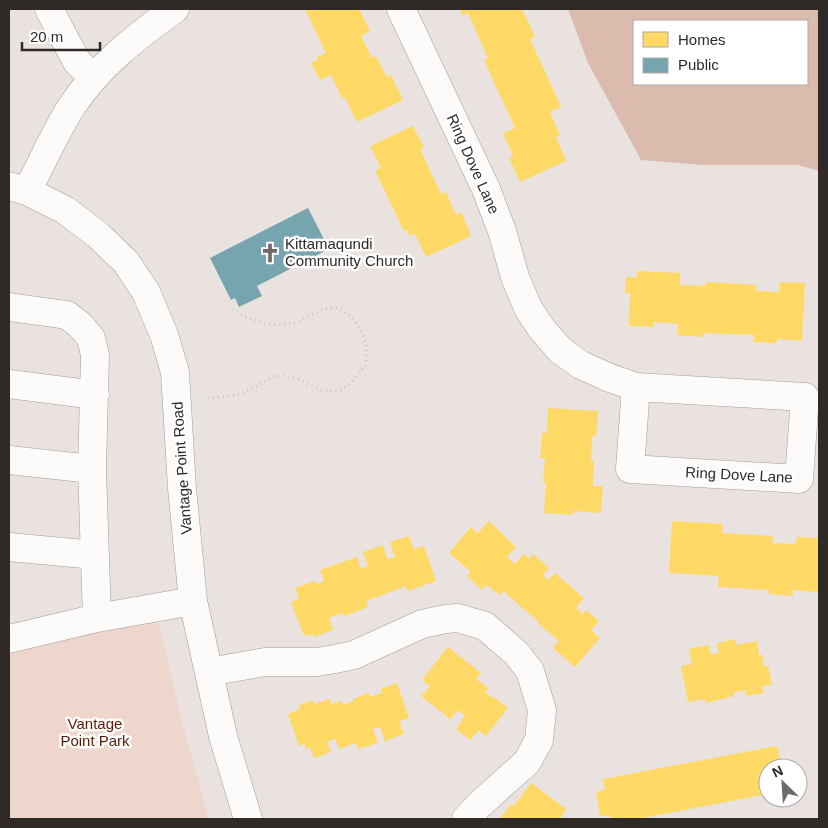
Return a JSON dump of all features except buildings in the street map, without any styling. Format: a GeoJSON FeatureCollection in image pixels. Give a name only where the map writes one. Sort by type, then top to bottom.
{"type":"FeatureCollection","features":[{"type":"Feature","properties":{"kind":"street"},"geometry":{"type":"LineString","coordinates":[[49,9],[77,62],[94,78]]}},
{"type":"Feature","properties":{"kind":"street"},"geometry":{"type":"LineString","coordinates":[[18,189],[72,106],[94,78],[123,49],[175,9]]}},
{"type":"Feature","properties":{"kind":"street","name":"Ring Dove Lane"},"geometry":{"type":"LineString","coordinates":[[401,9],[486,189],[502,231],[515,276],[528,308],[541,328],[560,350],[581,365],[636,387],[805,397],[800,479],[630,469],[636,387]]}},
{"type":"Feature","properties":{"kind":"street","name":"Vantage Point Road"},"geometry":{"type":"LineString","coordinates":[[18,189],[65,210],[98,235],[126,262],[146,292],[164,335],[175,372],[182,488],[193,601],[223,736],[248,819]]}},
{"type":"Feature","properties":{"kind":"street"},"geometry":{"type":"LineString","coordinates":[[9,306],[67,315],[80,325],[91,338],[95,355],[92,469],[96,618]]}},
{"type":"Feature","properties":{"kind":"street"},"geometry":{"type":"LineString","coordinates":[[9,384],[95,395]]}},
{"type":"Feature","properties":{"kind":"street"},"geometry":{"type":"LineString","coordinates":[[9,460],[92,469]]}},
{"type":"Feature","properties":{"kind":"street"},"geometry":{"type":"LineString","coordinates":[[9,547],[95,555]]}},
{"type":"Feature","properties":{"kind":"street"},"geometry":{"type":"LineString","coordinates":[[9,639],[96,618],[193,601]]}},
{"type":"Feature","properties":{"kind":"street"},"geometry":{"type":"LineString","coordinates":[[209,672],[265,662],[317,662],[354,655],[422,624],[446,619],[458,618],[485,626],[517,654],[530,671],[542,710],[539,740],[527,762],[466,819]]}},
{"type":"Feature","properties":{"kind":"path"},"geometry":{"type":"LineString","coordinates":[[208,398],[238,394],[277,376],[290,376],[322,391],[331,393],[344,389],[366,364],[366,346],[361,329],[340,309],[330,307],[292,323],[278,324],[256,321],[240,315],[232,308]]}},
{"type":"Feature","properties":{"kind":"green space","name":"Vantage Point Park"},"geometry":{"type":"Polygon","coordinates":[[[143,618],[156,623],[160,627],[182,722],[209,819],[9,819],[9,652],[143,618]]]}},
{"type":"Feature","properties":{"kind":"shaded area"},"geometry":{"type":"Polygon","coordinates":[[[568,9],[819,9],[819,171],[798,165],[704,165],[641,160],[588,63],[568,9]]]}},
{"type":"Feature","properties":{"kind":"place","name":"Kittamaqundi Community Church"},"geometry":{"type":"Point","coordinates":[270,253]}}]}
